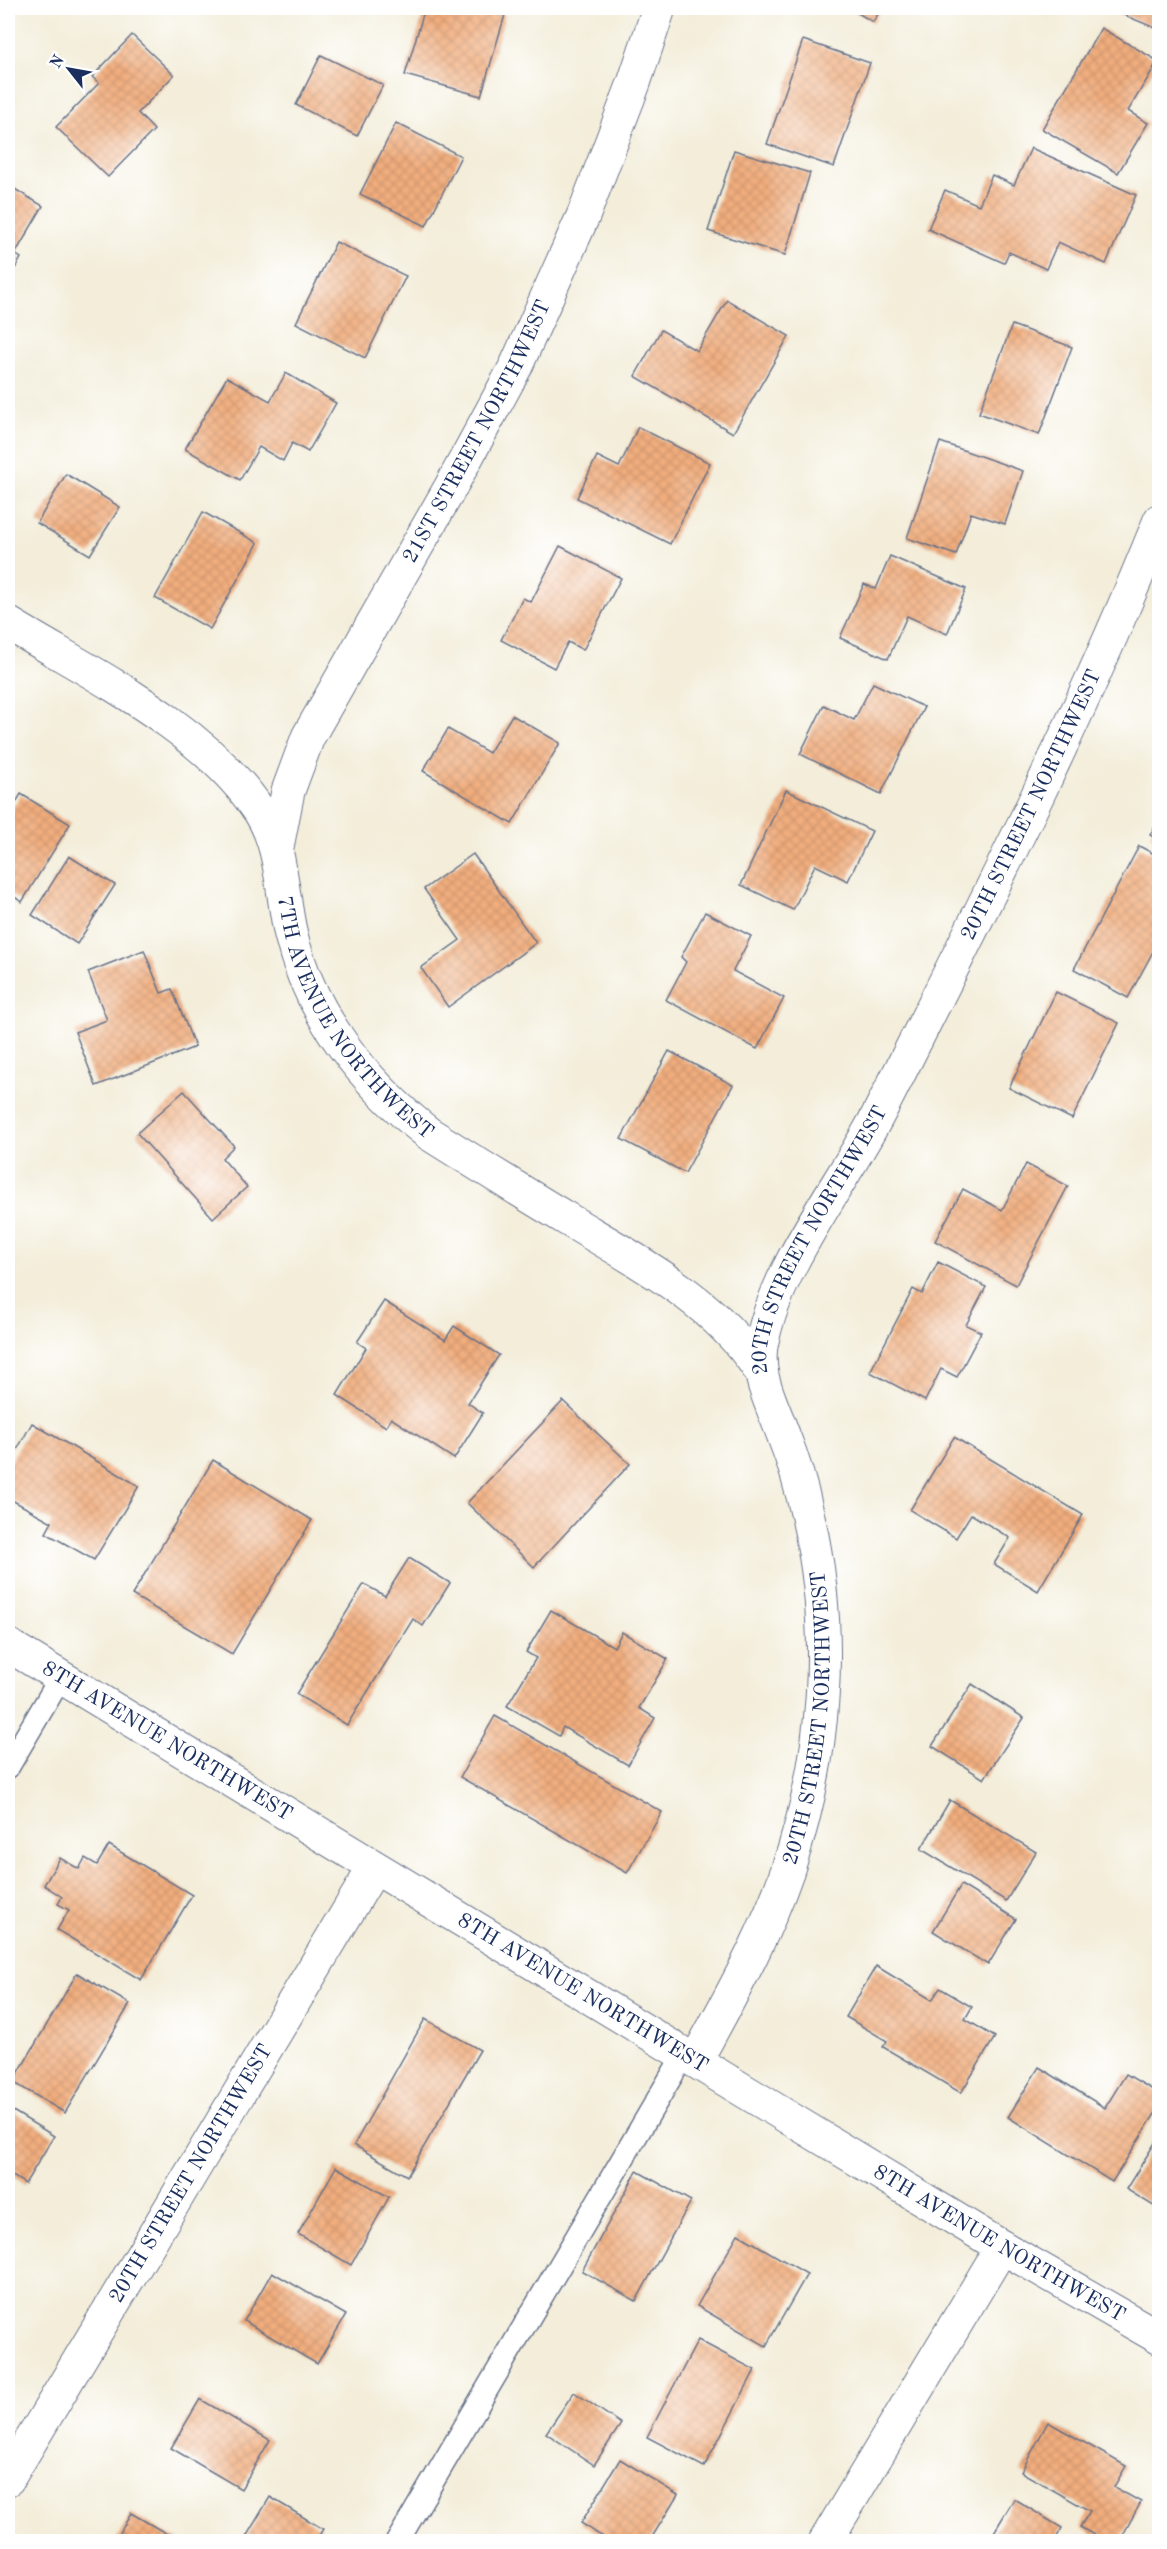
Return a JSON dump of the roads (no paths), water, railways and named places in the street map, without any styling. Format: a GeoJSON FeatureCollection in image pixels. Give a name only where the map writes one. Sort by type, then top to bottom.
{"type":"FeatureCollection","features":[{"type":"Feature","properties":{"kind":"street","name":"21ST STREET NORTHWEST"},"geometry":{"type":"LineString","coordinates":[[277,847],[288,791],[308,737],[516,366],[584,214],[634,83],[659,8]]}},
{"type":"Feature","properties":{"kind":"street","name":"20TH STREET NORTHWEST"},"geometry":{"type":"LineString","coordinates":[[691,2057],[750,1958],[786,1873],[807,1803],[821,1700],[825,1659],[823,1600],[810,1529],[786,1441],[759,1369],[760,1345],[768,1318],[790,1268],[875,1121],[957,960],[1128,599],[1160,520]]}},
{"type":"Feature","properties":{"kind":"street","name":"7TH AVENUE NORTHWEST"},"geometry":{"type":"LineString","coordinates":[[8,623],[171,723],[208,752],[260,813],[277,847],[282,891],[292,937],[311,991],[341,1042],[368,1079],[399,1111],[428,1133],[667,1280],[722,1322],[744,1346],[759,1369]]}},
{"type":"Feature","properties":{"kind":"street","name":"8TH AVENUE NORTHWEST"},"geometry":{"type":"LineString","coordinates":[[8,1646],[1002,2247],[1160,2338]]}},
{"type":"Feature","properties":{"kind":"street","name":"20TH STREET NORTHWEST"},"geometry":{"type":"LineString","coordinates":[[8,2479],[374,1868]]}},
{"type":"Feature","properties":{"kind":"street"},"geometry":{"type":"LineString","coordinates":[[825,2541],[1002,2247]]}},
{"type":"Feature","properties":{"kind":"lane"},"geometry":{"type":"LineString","coordinates":[[8,1767],[61,1677]]}},
{"type":"Feature","properties":{"kind":"lane"},"geometry":{"type":"LineString","coordinates":[[397,2541],[691,2057]]}}]}
